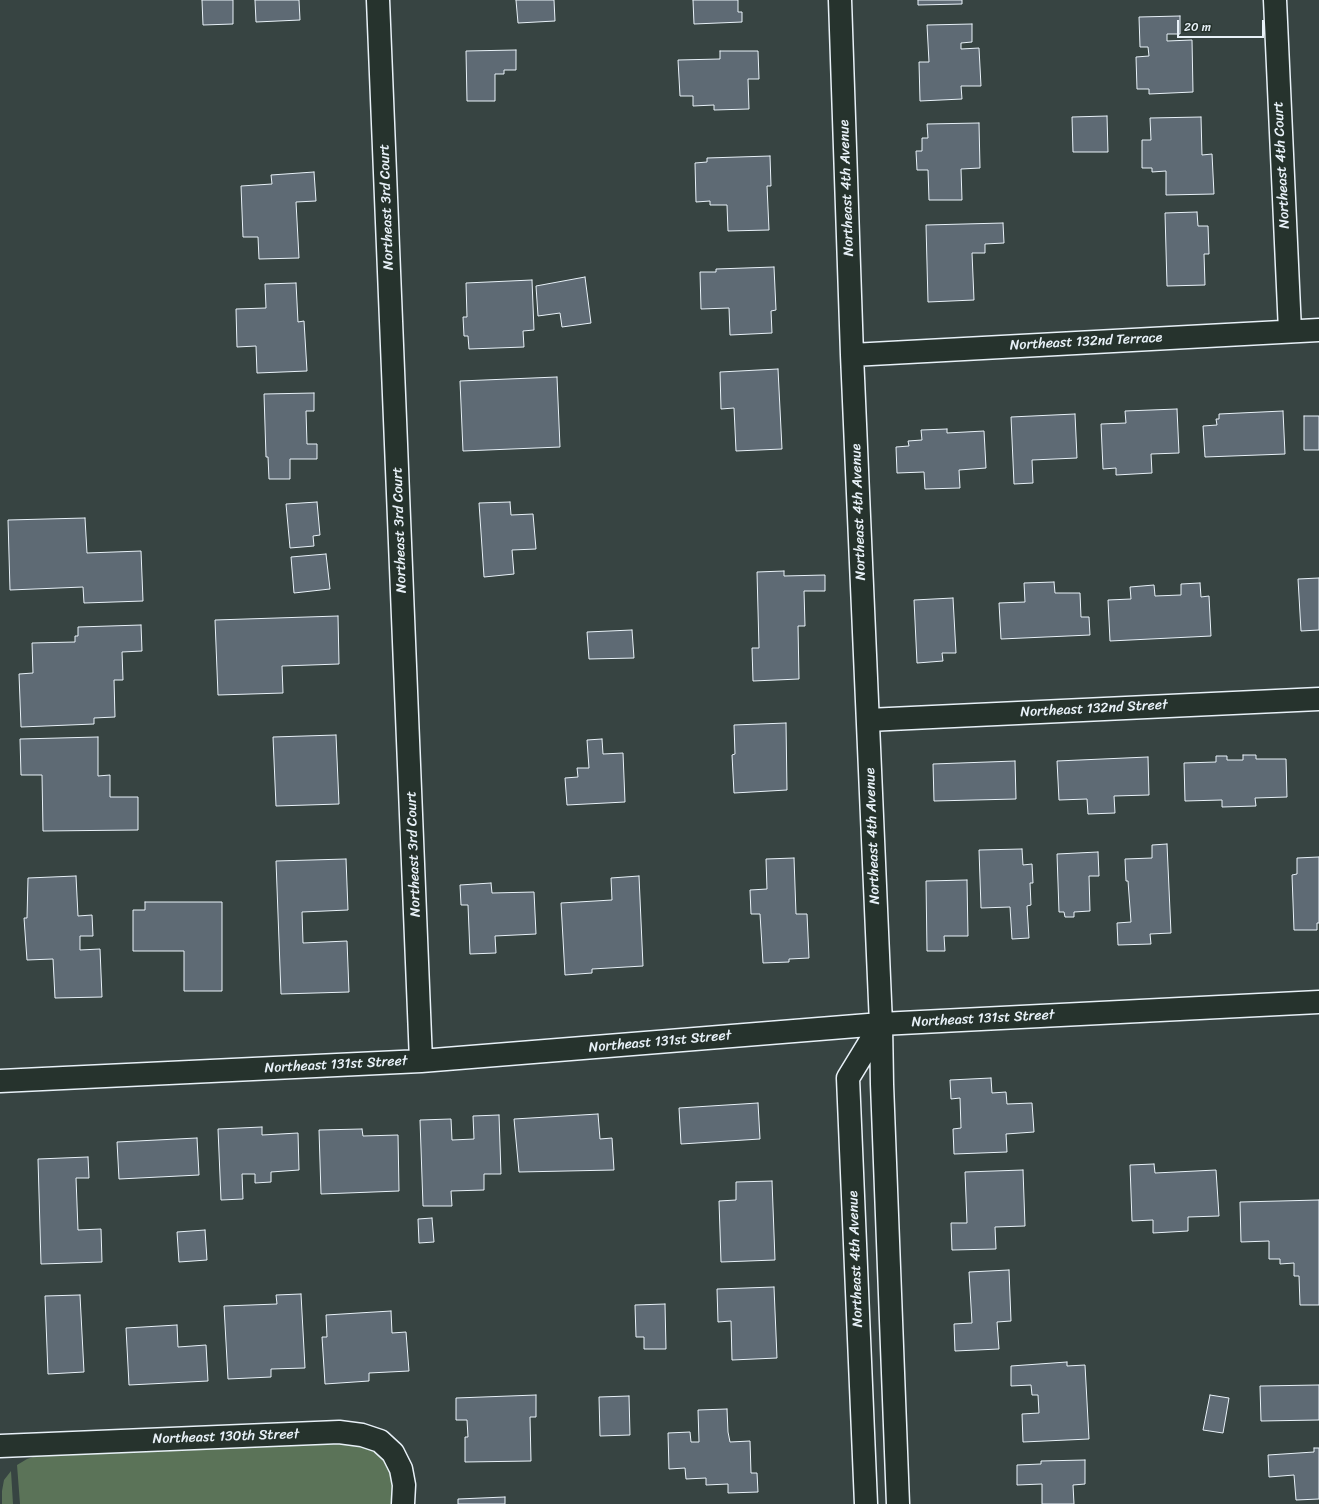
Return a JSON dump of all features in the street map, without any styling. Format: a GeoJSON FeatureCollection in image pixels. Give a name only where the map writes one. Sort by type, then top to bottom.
{"type":"FeatureCollection","features":[{"type":"Feature","properties":{"kind":"street","name":"Northeast 3rd Court"},"geometry":{"type":"LineString","coordinates":[[378,0],[421,1061]]}},
{"type":"Feature","properties":{"kind":"street","name":"Northeast 4th Avenue"},"geometry":{"type":"LineString","coordinates":[[840,0],[852,355],[881,1024],[898,1504]]}},
{"type":"Feature","properties":{"kind":"street","name":"Northeast 4th Court"},"geometry":{"type":"LineString","coordinates":[[1275,0],[1290,331]]}},
{"type":"Feature","properties":{"kind":"street","name":"Northeast 132nd Terrace"},"geometry":{"type":"LineString","coordinates":[[852,355],[1319,330]]}},
{"type":"Feature","properties":{"kind":"street","name":"Northeast 132nd Street"},"geometry":{"type":"LineString","coordinates":[[868,720],[1319,700]]}},
{"type":"Feature","properties":{"kind":"street","name":"Northeast 131st Street"},"geometry":{"type":"LineString","coordinates":[[0,1081],[421,1061],[881,1024],[1319,1002]]}},
{"type":"Feature","properties":{"kind":"street","name":"Northeast 4th Avenue"},"geometry":{"type":"LineString","coordinates":[[866,1504],[848,1078],[881,1024]]}},
{"type":"Feature","properties":{"kind":"street","name":"Northeast 130th Street"},"geometry":{"type":"LineString","coordinates":[[0,1446],[339,1432],[362,1435],[380,1441],[393,1453],[401,1469],[404,1485],[403,1504]]}},
{"type":"Feature","properties":{"kind":"green space"},"geometry":{"type":"Polygon","coordinates":[[[340,1441],[360,1444],[373,1449],[383,1458],[390,1468],[394,1499],[393,1504],[20,1504],[17,1465],[27,1459],[39,1455],[340,1441]]]}},
{"type":"Feature","properties":{"kind":"green space"},"geometry":{"type":"Polygon","coordinates":[[[11,1471],[13,1504],[2,1504],[4,1480],[11,1471]]]}},
{"type":"Feature","properties":{"kind":"building"},"geometry":{"type":"Polygon","coordinates":[[[202,0],[233,0],[233,24],[203,25],[202,0]]]}},
{"type":"Feature","properties":{"kind":"building"},"geometry":{"type":"Polygon","coordinates":[[[255,0],[299,0],[300,20],[256,22],[255,0]]]}},
{"type":"Feature","properties":{"kind":"building"},"geometry":{"type":"Polygon","coordinates":[[[516,0],[554,0],[555,21],[518,23],[516,0]]]}},
{"type":"Feature","properties":{"kind":"building"},"geometry":{"type":"Polygon","coordinates":[[[693,0],[738,0],[738,12],[742,12],[742,22],[694,24],[693,0]]]}},
{"type":"Feature","properties":{"kind":"building"},"geometry":{"type":"Polygon","coordinates":[[[918,0],[962,0],[962,4],[918,5],[918,0]]]}},
{"type":"Feature","properties":{"kind":"building"},"geometry":{"type":"Polygon","coordinates":[[[1180,16],[1180,34],[1167,34],[1167,41],[1192,40],[1193,92],[1149,94],[1149,89],[1137,89],[1136,57],[1149,56],[1148,47],[1140,47],[1139,17],[1180,16]]]}},
{"type":"Feature","properties":{"kind":"building"},"geometry":{"type":"Polygon","coordinates":[[[972,24],[972,42],[961,43],[961,49],[979,48],[981,86],[961,86],[962,99],[920,101],[919,62],[929,62],[927,25],[972,24]]]}},
{"type":"Feature","properties":{"kind":"building"},"geometry":{"type":"Polygon","coordinates":[[[516,50],[516,70],[504,70],[504,74],[495,74],[495,101],[467,101],[466,51],[516,50]]]}},
{"type":"Feature","properties":{"kind":"building"},"geometry":{"type":"Polygon","coordinates":[[[720,51],[758,51],[759,79],[748,79],[749,109],[714,110],[714,105],[693,106],[693,96],[680,96],[678,60],[720,59],[720,51]]]}},
{"type":"Feature","properties":{"kind":"building"},"geometry":{"type":"Polygon","coordinates":[[[1107,116],[1108,152],[1073,152],[1072,117],[1107,116]]]}},
{"type":"Feature","properties":{"kind":"building"},"geometry":{"type":"Polygon","coordinates":[[[1201,117],[1202,155],[1212,154],[1214,194],[1166,195],[1166,171],[1152,172],[1152,168],[1142,168],[1142,140],[1151,140],[1150,118],[1201,117]]]}},
{"type":"Feature","properties":{"kind":"building"},"geometry":{"type":"Polygon","coordinates":[[[979,123],[980,168],[961,169],[962,200],[929,200],[928,170],[917,170],[916,151],[922,151],[922,138],[928,138],[927,124],[979,123]]]}},
{"type":"Feature","properties":{"kind":"building"},"geometry":{"type":"Polygon","coordinates":[[[770,156],[771,186],[767,186],[769,230],[728,231],[727,205],[710,205],[710,201],[696,202],[695,163],[707,162],[707,158],[770,156]]]}},
{"type":"Feature","properties":{"kind":"building"},"geometry":{"type":"Polygon","coordinates":[[[314,172],[316,201],[296,202],[299,258],[259,259],[258,237],[243,237],[241,186],[272,184],[271,175],[314,172]]]}},
{"type":"Feature","properties":{"kind":"building"},"geometry":{"type":"Polygon","coordinates":[[[1197,212],[1198,226],[1208,226],[1209,254],[1204,254],[1205,285],[1167,286],[1165,213],[1197,212]]]}},
{"type":"Feature","properties":{"kind":"building"},"geometry":{"type":"Polygon","coordinates":[[[1003,223],[1004,243],[985,244],[985,253],[972,253],[974,300],[928,302],[926,225],[1003,223]]]}},
{"type":"Feature","properties":{"kind":"building"},"geometry":{"type":"Polygon","coordinates":[[[774,267],[776,310],[771,311],[772,333],[730,335],[729,308],[701,309],[700,272],[716,272],[716,269],[774,267]]]}},
{"type":"Feature","properties":{"kind":"building"},"geometry":{"type":"Polygon","coordinates":[[[585,277],[591,323],[562,327],[560,313],[538,316],[536,286],[585,277]]]}},
{"type":"Feature","properties":{"kind":"building"},"geometry":{"type":"Polygon","coordinates":[[[532,280],[534,330],[523,331],[524,347],[469,349],[468,336],[464,336],[463,317],[467,317],[466,283],[532,280]]]}},
{"type":"Feature","properties":{"kind":"building"},"geometry":{"type":"Polygon","coordinates":[[[296,283],[298,322],[304,321],[307,371],[257,373],[256,346],[237,347],[236,309],[266,308],[265,284],[296,283]]]}},
{"type":"Feature","properties":{"kind":"building"},"geometry":{"type":"Polygon","coordinates":[[[778,369],[782,449],[736,451],[734,408],[721,409],[720,372],[778,369]]]}},
{"type":"Feature","properties":{"kind":"building"},"geometry":{"type":"Polygon","coordinates":[[[557,377],[560,447],[463,451],[460,381],[557,377]]]}},
{"type":"Feature","properties":{"kind":"building"},"geometry":{"type":"Polygon","coordinates":[[[314,393],[314,411],[306,411],[307,444],[317,444],[317,459],[290,459],[290,479],[269,479],[268,457],[266,457],[264,394],[314,393]]]}},
{"type":"Feature","properties":{"kind":"building"},"geometry":{"type":"Polygon","coordinates":[[[1177,409],[1179,453],[1151,454],[1152,473],[1116,475],[1116,468],[1103,469],[1101,424],[1126,423],[1125,411],[1177,409]]]}},
{"type":"Feature","properties":{"kind":"building"},"geometry":{"type":"Polygon","coordinates":[[[1283,411],[1285,454],[1205,457],[1203,426],[1217,425],[1216,419],[1219,419],[1219,414],[1283,411]]]}},
{"type":"Feature","properties":{"kind":"building"},"geometry":{"type":"Polygon","coordinates":[[[1075,414],[1077,458],[1032,460],[1033,483],[1014,484],[1011,417],[1075,414]]]}},
{"type":"Feature","properties":{"kind":"building"},"geometry":{"type":"Polygon","coordinates":[[[1304,416],[1319,416],[1319,450],[1304,450],[1304,416]]]}},
{"type":"Feature","properties":{"kind":"building"},"geometry":{"type":"Polygon","coordinates":[[[947,429],[947,433],[984,431],[986,468],[959,470],[960,488],[925,489],[924,472],[897,473],[896,447],[909,446],[908,441],[922,440],[921,430],[947,429]]]}},
{"type":"Feature","properties":{"kind":"building"},"geometry":{"type":"Polygon","coordinates":[[[317,502],[320,535],[313,536],[314,546],[290,548],[286,504],[317,502]]]}},
{"type":"Feature","properties":{"kind":"building"},"geometry":{"type":"Polygon","coordinates":[[[510,502],[511,515],[533,514],[536,549],[512,550],[514,574],[484,577],[479,503],[510,502]]]}},
{"type":"Feature","properties":{"kind":"building"},"geometry":{"type":"Polygon","coordinates":[[[85,518],[87,553],[141,551],[143,601],[84,603],[83,587],[10,590],[8,520],[85,518]]]}},
{"type":"Feature","properties":{"kind":"building"},"geometry":{"type":"Polygon","coordinates":[[[326,554],[330,589],[294,593],[291,557],[326,554]]]}},
{"type":"Feature","properties":{"kind":"building"},"geometry":{"type":"Polygon","coordinates":[[[784,571],[784,576],[825,575],[825,591],[804,591],[805,626],[798,626],[799,679],[753,681],[752,648],[759,648],[757,572],[784,571]]]}},
{"type":"Feature","properties":{"kind":"building"},"geometry":{"type":"Polygon","coordinates":[[[1319,578],[1319,630],[1301,631],[1298,579],[1319,578]]]}},
{"type":"Feature","properties":{"kind":"building"},"geometry":{"type":"Polygon","coordinates":[[[1054,582],[1055,593],[1080,593],[1081,617],[1089,617],[1090,635],[1001,639],[999,603],[1025,602],[1024,583],[1054,582]]]}},
{"type":"Feature","properties":{"kind":"building"},"geometry":{"type":"Polygon","coordinates":[[[1200,583],[1201,597],[1209,596],[1211,636],[1110,641],[1108,600],[1131,599],[1130,587],[1154,585],[1155,596],[1181,595],[1181,584],[1200,583]]]}},
{"type":"Feature","properties":{"kind":"building"},"geometry":{"type":"Polygon","coordinates":[[[953,598],[956,653],[942,653],[943,661],[917,663],[914,600],[953,598]]]}},
{"type":"Feature","properties":{"kind":"building"},"geometry":{"type":"Polygon","coordinates":[[[338,616],[339,664],[282,666],[283,693],[218,695],[215,620],[338,616]]]}},
{"type":"Feature","properties":{"kind":"building"},"geometry":{"type":"Polygon","coordinates":[[[141,625],[142,651],[122,652],[123,680],[114,680],[115,717],[94,718],[94,724],[21,727],[19,674],[33,673],[32,643],[75,642],[75,636],[78,636],[78,627],[141,625]]]}},
{"type":"Feature","properties":{"kind":"building"},"geometry":{"type":"Polygon","coordinates":[[[632,630],[634,658],[589,659],[587,632],[632,630]]]}},
{"type":"Feature","properties":{"kind":"building"},"geometry":{"type":"Polygon","coordinates":[[[786,723],[787,790],[734,793],[732,755],[735,754],[734,725],[786,723]]]}},
{"type":"Feature","properties":{"kind":"building"},"geometry":{"type":"Polygon","coordinates":[[[336,735],[339,804],[276,806],[273,737],[336,735]]]}},
{"type":"Feature","properties":{"kind":"building"},"geometry":{"type":"Polygon","coordinates":[[[98,737],[98,776],[110,775],[110,797],[138,797],[138,830],[43,831],[42,775],[21,775],[20,739],[98,737]]]}},
{"type":"Feature","properties":{"kind":"building"},"geometry":{"type":"Polygon","coordinates":[[[602,739],[603,754],[623,753],[625,802],[567,805],[565,778],[578,777],[577,768],[589,768],[587,740],[602,739]]]}},
{"type":"Feature","properties":{"kind":"building"},"geometry":{"type":"Polygon","coordinates":[[[1243,755],[1256,755],[1256,759],[1286,759],[1287,797],[1255,798],[1256,806],[1222,807],[1222,800],[1185,801],[1184,763],[1216,762],[1216,756],[1227,756],[1227,760],[1243,760],[1243,755]]]}},
{"type":"Feature","properties":{"kind":"building"},"geometry":{"type":"Polygon","coordinates":[[[1148,757],[1149,795],[1114,796],[1115,813],[1088,814],[1087,799],[1059,800],[1057,761],[1148,757]]]}},
{"type":"Feature","properties":{"kind":"building"},"geometry":{"type":"Polygon","coordinates":[[[1015,761],[1016,799],[934,801],[933,764],[1015,761]]]}},
{"type":"Feature","properties":{"kind":"building"},"geometry":{"type":"Polygon","coordinates":[[[1167,844],[1171,933],[1150,934],[1151,944],[1118,945],[1117,923],[1131,922],[1125,859],[1152,858],[1152,845],[1167,844]]]}},
{"type":"Feature","properties":{"kind":"building"},"geometry":{"type":"Polygon","coordinates":[[[1022,849],[1023,865],[1032,864],[1033,883],[1030,883],[1031,905],[1027,906],[1029,938],[1012,939],[1010,907],[981,908],[979,850],[1022,849]]]}},
{"type":"Feature","properties":{"kind":"building"},"geometry":{"type":"Polygon","coordinates":[[[1098,852],[1099,876],[1089,876],[1090,911],[1074,912],[1074,917],[1065,917],[1064,912],[1059,912],[1057,854],[1098,852]]]}},
{"type":"Feature","properties":{"kind":"building"},"geometry":{"type":"Polygon","coordinates":[[[1319,857],[1319,923],[1317,923],[1317,930],[1294,930],[1292,875],[1297,874],[1297,858],[1319,857]]]}},
{"type":"Feature","properties":{"kind":"building"},"geometry":{"type":"Polygon","coordinates":[[[794,858],[796,914],[807,914],[809,958],[789,959],[789,962],[763,963],[760,914],[751,914],[750,890],[767,889],[766,859],[794,858]]]}},
{"type":"Feature","properties":{"kind":"building"},"geometry":{"type":"Polygon","coordinates":[[[346,859],[348,910],[302,912],[303,943],[347,941],[349,992],[281,994],[276,861],[346,859]]]}},
{"type":"Feature","properties":{"kind":"building"},"geometry":{"type":"Polygon","coordinates":[[[76,876],[78,916],[92,915],[93,936],[80,936],[80,950],[100,949],[102,997],[55,998],[53,959],[27,960],[24,918],[27,918],[28,878],[76,876]]]}},
{"type":"Feature","properties":{"kind":"building"},"geometry":{"type":"Polygon","coordinates":[[[639,876],[643,966],[592,969],[592,973],[565,975],[561,903],[612,900],[611,878],[639,876]]]}},
{"type":"Feature","properties":{"kind":"building"},"geometry":{"type":"Polygon","coordinates":[[[967,880],[968,936],[944,936],[945,951],[927,951],[926,881],[967,880]]]}},
{"type":"Feature","properties":{"kind":"building"},"geometry":{"type":"Polygon","coordinates":[[[491,883],[492,893],[534,892],[536,934],[495,936],[496,953],[470,954],[468,905],[461,905],[460,885],[491,883]]]}},
{"type":"Feature","properties":{"kind":"building"},"geometry":{"type":"Polygon","coordinates":[[[145,902],[222,902],[222,991],[184,991],[184,951],[133,951],[133,910],[145,910],[145,902]]]}},
{"type":"Feature","properties":{"kind":"building"},"geometry":{"type":"Polygon","coordinates":[[[991,1078],[992,1093],[1006,1092],[1007,1104],[1032,1103],[1034,1132],[1006,1134],[1007,1152],[954,1154],[953,1129],[961,1128],[960,1098],[951,1099],[950,1080],[991,1078]]]}},
{"type":"Feature","properties":{"kind":"building"},"geometry":{"type":"Polygon","coordinates":[[[758,1103],[760,1139],[681,1144],[679,1108],[758,1103]]]}},
{"type":"Feature","properties":{"kind":"building"},"geometry":{"type":"Polygon","coordinates":[[[598,1114],[600,1139],[612,1138],[614,1170],[519,1172],[514,1119],[598,1114]]]}},
{"type":"Feature","properties":{"kind":"building"},"geometry":{"type":"Polygon","coordinates":[[[499,1115],[501,1174],[484,1174],[484,1190],[451,1191],[452,1206],[423,1206],[420,1120],[451,1119],[452,1140],[474,1139],[473,1116],[499,1115]]]}},
{"type":"Feature","properties":{"kind":"building"},"geometry":{"type":"Polygon","coordinates":[[[262,1127],[262,1135],[298,1133],[299,1170],[271,1172],[271,1182],[255,1183],[255,1174],[242,1174],[243,1199],[221,1200],[218,1129],[262,1127]]]}},
{"type":"Feature","properties":{"kind":"building"},"geometry":{"type":"Polygon","coordinates":[[[362,1129],[363,1136],[398,1135],[399,1191],[321,1194],[319,1130],[362,1129]]]}},
{"type":"Feature","properties":{"kind":"building"},"geometry":{"type":"Polygon","coordinates":[[[197,1138],[199,1175],[119,1179],[117,1142],[197,1138]]]}},
{"type":"Feature","properties":{"kind":"building"},"geometry":{"type":"Polygon","coordinates":[[[88,1157],[89,1178],[76,1178],[78,1230],[101,1229],[102,1262],[41,1264],[38,1159],[88,1157]]]}},
{"type":"Feature","properties":{"kind":"building"},"geometry":{"type":"Polygon","coordinates":[[[1154,1164],[1155,1173],[1216,1170],[1219,1216],[1188,1217],[1188,1231],[1153,1233],[1153,1220],[1132,1221],[1130,1165],[1154,1164]]]}},
{"type":"Feature","properties":{"kind":"building"},"geometry":{"type":"Polygon","coordinates":[[[1023,1170],[1025,1226],[995,1227],[996,1249],[952,1250],[951,1223],[967,1223],[965,1172],[1023,1170]]]}},
{"type":"Feature","properties":{"kind":"building"},"geometry":{"type":"Polygon","coordinates":[[[772,1181],[775,1260],[721,1262],[719,1201],[736,1200],[736,1182],[772,1181]]]}},
{"type":"Feature","properties":{"kind":"building"},"geometry":{"type":"Polygon","coordinates":[[[1319,1200],[1319,1305],[1300,1305],[1299,1276],[1294,1276],[1294,1263],[1280,1264],[1280,1259],[1269,1259],[1269,1241],[1241,1242],[1240,1202],[1319,1200]]]}},
{"type":"Feature","properties":{"kind":"building"},"geometry":{"type":"Polygon","coordinates":[[[432,1218],[434,1242],[419,1243],[418,1219],[432,1218]]]}},
{"type":"Feature","properties":{"kind":"building"},"geometry":{"type":"Polygon","coordinates":[[[205,1230],[207,1260],[179,1262],[177,1232],[205,1230]]]}},
{"type":"Feature","properties":{"kind":"building"},"geometry":{"type":"Polygon","coordinates":[[[1009,1270],[1011,1321],[997,1322],[999,1349],[955,1351],[954,1324],[972,1323],[969,1272],[1009,1270]]]}},
{"type":"Feature","properties":{"kind":"building"},"geometry":{"type":"Polygon","coordinates":[[[774,1287],[777,1358],[732,1360],[731,1321],[718,1322],[717,1289],[774,1287]]]}},
{"type":"Feature","properties":{"kind":"building"},"geometry":{"type":"Polygon","coordinates":[[[301,1294],[305,1368],[271,1369],[271,1377],[228,1379],[224,1306],[277,1304],[276,1295],[301,1294]]]}},
{"type":"Feature","properties":{"kind":"building"},"geometry":{"type":"Polygon","coordinates":[[[80,1295],[84,1372],[48,1374],[45,1296],[80,1295]]]}},
{"type":"Feature","properties":{"kind":"building"},"geometry":{"type":"Polygon","coordinates":[[[665,1304],[666,1349],[644,1349],[644,1337],[636,1337],[635,1305],[665,1304]]]}},
{"type":"Feature","properties":{"kind":"building"},"geometry":{"type":"Polygon","coordinates":[[[391,1311],[392,1333],[406,1332],[409,1371],[369,1373],[369,1381],[325,1384],[322,1337],[327,1337],[326,1315],[391,1311]]]}},
{"type":"Feature","properties":{"kind":"building"},"geometry":{"type":"Polygon","coordinates":[[[177,1325],[178,1347],[206,1345],[208,1381],[129,1385],[126,1328],[177,1325]]]}},
{"type":"Feature","properties":{"kind":"building"},"geometry":{"type":"Polygon","coordinates":[[[1067,1362],[1067,1366],[1085,1365],[1089,1439],[1023,1442],[1022,1414],[1039,1413],[1038,1395],[1032,1395],[1031,1385],[1011,1386],[1011,1366],[1067,1362]]]}},
{"type":"Feature","properties":{"kind":"building"},"geometry":{"type":"Polygon","coordinates":[[[1319,1385],[1319,1420],[1261,1421],[1260,1386],[1319,1385]]]}},
{"type":"Feature","properties":{"kind":"building"},"geometry":{"type":"Polygon","coordinates":[[[536,1395],[536,1417],[530,1417],[531,1461],[465,1462],[465,1437],[468,1437],[467,1420],[456,1420],[456,1398],[536,1395]]]}},
{"type":"Feature","properties":{"kind":"building"},"geometry":{"type":"Polygon","coordinates":[[[1210,1395],[1229,1398],[1223,1433],[1203,1430],[1210,1395]]]}},
{"type":"Feature","properties":{"kind":"building"},"geometry":{"type":"Polygon","coordinates":[[[629,1396],[630,1435],[600,1436],[599,1397],[629,1396]]]}},
{"type":"Feature","properties":{"kind":"building"},"geometry":{"type":"Polygon","coordinates":[[[727,1409],[730,1442],[750,1441],[751,1473],[757,1473],[758,1492],[728,1493],[728,1484],[706,1485],[706,1478],[686,1479],[685,1468],[669,1469],[668,1433],[690,1432],[691,1442],[699,1442],[698,1410],[727,1409]]]}},
{"type":"Feature","properties":{"kind":"building"},"geometry":{"type":"Polygon","coordinates":[[[1314,1448],[1319,1448],[1319,1499],[1296,1500],[1294,1475],[1269,1477],[1268,1455],[1314,1452],[1314,1448]]]}},
{"type":"Feature","properties":{"kind":"building"},"geometry":{"type":"Polygon","coordinates":[[[1085,1460],[1085,1484],[1073,1485],[1074,1504],[1042,1504],[1042,1484],[1017,1485],[1017,1465],[1041,1464],[1041,1461],[1085,1460]]]}},
{"type":"Feature","properties":{"kind":"building"},"geometry":{"type":"Polygon","coordinates":[[[505,1497],[505,1504],[458,1504],[458,1499],[505,1497]]]}}]}
